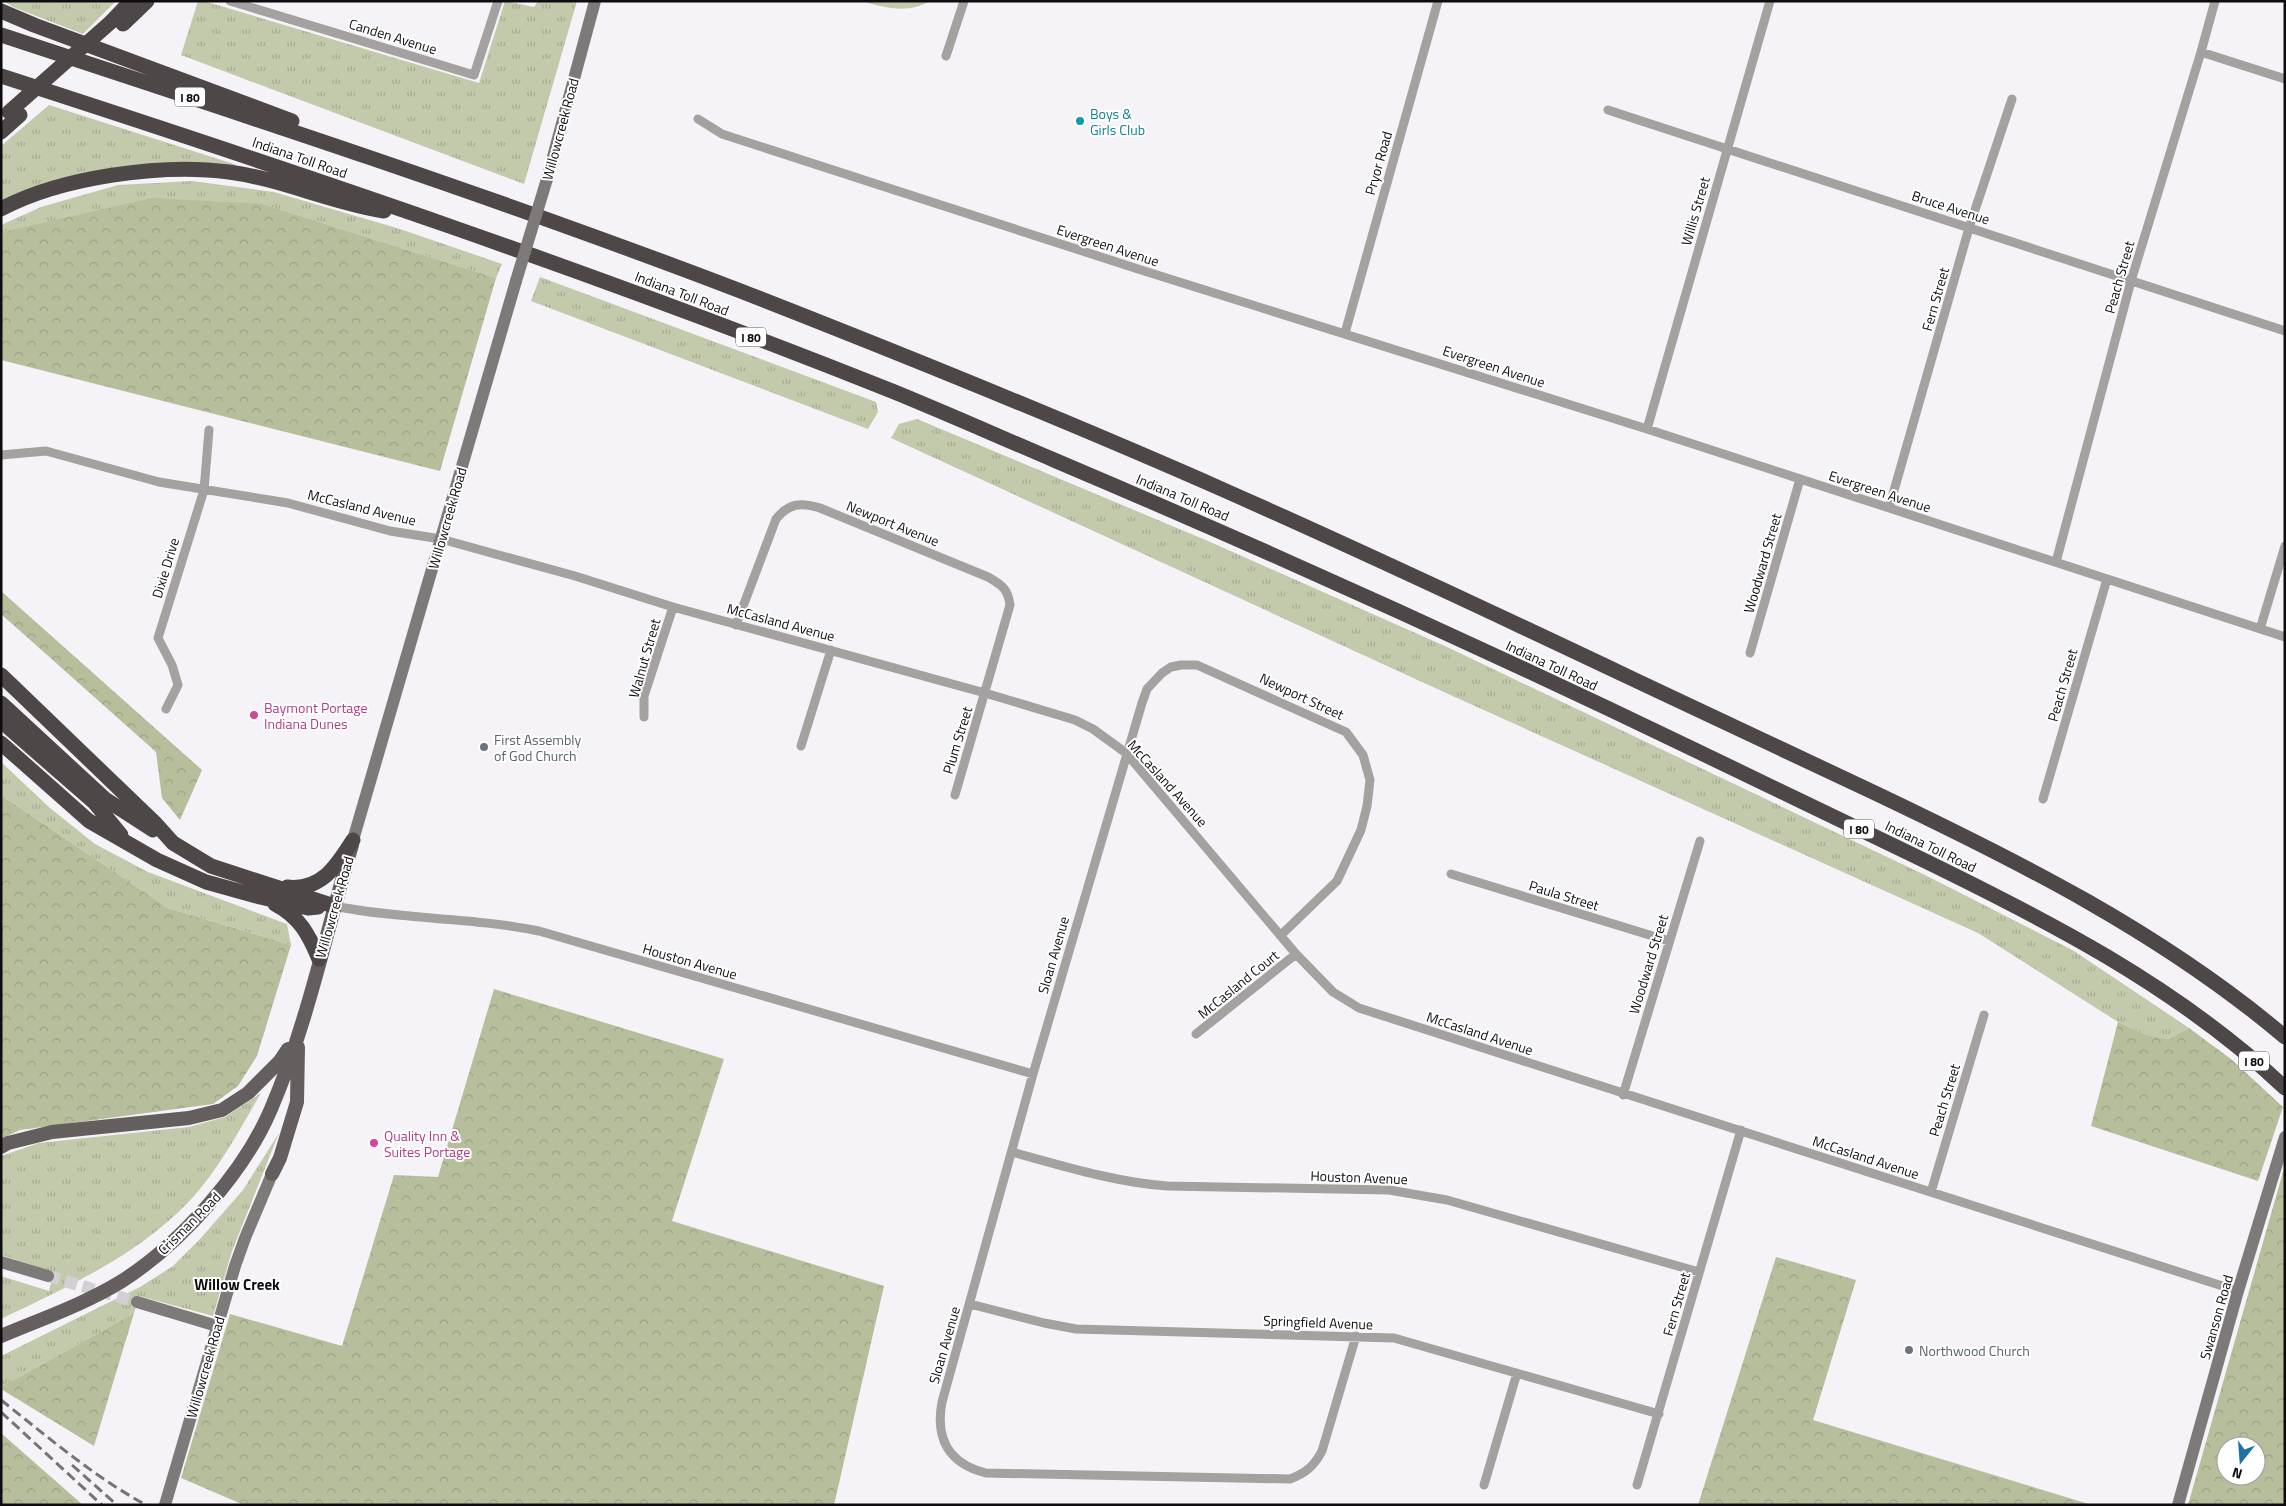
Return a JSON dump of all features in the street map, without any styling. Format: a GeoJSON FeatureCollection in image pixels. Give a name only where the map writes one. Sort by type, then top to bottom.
{"type":"FeatureCollection","features":[{"type":"Feature","properties":{"kind":"highway"},"geometry":{"type":"LineString","coordinates":[[117,22],[131,1]]}},
{"type":"Feature","properties":{"kind":"highway"},"geometry":{"type":"LineString","coordinates":[[1,132],[10,115],[117,22],[148,1]]}},
{"type":"Feature","properties":{"kind":"highway"},"geometry":{"type":"LineString","coordinates":[[1,10],[34,25],[281,116],[378,160]]}},
{"type":"Feature","properties":{"kind":"highway","name":"Indiana Toll Road"},"geometry":{"type":"LineString","coordinates":[[1,35],[378,160],[598,238],[909,358],[1223,490],[1397,568],[1938,823],[2042,876],[2116,916],[2178,956],[2251,1008],[2285,1037]]}},
{"type":"Feature","properties":{"kind":"highway","name":"Indiana Toll Road"},"geometry":{"type":"LineString","coordinates":[[1,76],[423,216],[585,274],[895,393],[1206,524],[1630,719],[2026,910],[2094,948],[2151,984],[2223,1035],[2285,1088]]}},
{"type":"Feature","properties":{"kind":"highway"},"geometry":{"type":"LineString","coordinates":[[1,208],[56,188],[113,175],[164,170],[228,172],[285,185],[370,209],[423,216]]}},
{"type":"Feature","properties":{"kind":"highway"},"geometry":{"type":"LineString","coordinates":[[1,676],[156,824],[173,843]]}},
{"type":"Feature","properties":{"kind":"highway"},"geometry":{"type":"LineString","coordinates":[[1,703],[105,799],[211,866],[264,891],[300,922],[309,935],[319,960]]}},
{"type":"Feature","properties":{"kind":"highway"},"geometry":{"type":"LineString","coordinates":[[1,721],[94,802],[126,842]]}},
{"type":"Feature","properties":{"kind":"highway"},"geometry":{"type":"LineString","coordinates":[[1,743],[89,821],[182,872],[206,882],[264,891],[334,906]]}},
{"type":"Feature","properties":{"kind":"highway"},"geometry":{"type":"LineString","coordinates":[[264,891],[307,886],[318,882],[333,871],[354,840]]}},
{"type":"Feature","properties":{"kind":"main road","name":"Willowcreek Road"},"geometry":{"type":"LineString","coordinates":[[298,1034],[547,179],[595,1]]}},
{"type":"Feature","properties":{"kind":"main road"},"geometry":{"type":"LineString","coordinates":[[1,1147],[8,1143],[52,1132],[189,1118],[222,1110],[248,1093],[274,1067],[298,1034]]}},
{"type":"Feature","properties":{"kind":"main road"},"geometry":{"type":"LineString","coordinates":[[272,1174],[280,1158],[297,1102],[298,1034]]}},
{"type":"Feature","properties":{"kind":"main road","name":"Crisman Road"},"geometry":{"type":"LineString","coordinates":[[1,1336],[88,1299],[121,1282],[160,1254],[197,1217],[224,1187],[271,1110],[298,1034]]}},
{"type":"Feature","properties":{"kind":"main road","name":"Swanson Road"},"geometry":{"type":"LineString","coordinates":[[2178,1505],[2238,1291],[2285,1138]]}},
{"type":"Feature","properties":{"kind":"main road","name":"Willowcreek Road"},"geometry":{"type":"LineString","coordinates":[[165,1505],[217,1326],[245,1238],[272,1174]]}},
{"type":"Feature","properties":{"kind":"main road"},"geometry":{"type":"LineString","coordinates":[[1,1262],[48,1276]]}},
{"type":"Feature","properties":{"kind":"main road"},"geometry":{"type":"LineString","coordinates":[[137,1302],[217,1326]]}},
{"type":"Feature","properties":{"kind":"street","name":"Canden Avenue"},"geometry":{"type":"LineString","coordinates":[[230,1],[474,75],[498,1]]}},
{"type":"Feature","properties":{"kind":"street"},"geometry":{"type":"LineString","coordinates":[[946,56],[964,1]]}},
{"type":"Feature","properties":{"kind":"street","name":"Pryor Road"},"geometry":{"type":"LineString","coordinates":[[1345,333],[1438,1]]}},
{"type":"Feature","properties":{"kind":"street","name":"Willis Street"},"geometry":{"type":"LineString","coordinates":[[1647,429],[1770,1]]}},
{"type":"Feature","properties":{"kind":"street","name":"Peach Street"},"geometry":{"type":"LineString","coordinates":[[2056,562],[2131,281],[2215,1]]}},
{"type":"Feature","properties":{"kind":"street"},"geometry":{"type":"LineString","coordinates":[[2201,52],[2285,79]]}},
{"type":"Feature","properties":{"kind":"street","name":"Fern Street"},"geometry":{"type":"LineString","coordinates":[[1889,508],[1969,228],[2012,99]]}},
{"type":"Feature","properties":{"kind":"street","name":"Bruce Avenue"},"geometry":{"type":"LineString","coordinates":[[1608,110],[2285,331]]}},
{"type":"Feature","properties":{"kind":"street","name":"Evergreen Avenue"},"geometry":{"type":"LineString","coordinates":[[698,119],[722,134],[1138,269],[1647,429],[2285,637]]}},
{"type":"Feature","properties":{"kind":"street","name":"Dixie Drive"},"geometry":{"type":"LineString","coordinates":[[166,709],[178,685],[172,665],[158,638],[204,490],[209,430]]}},
{"type":"Feature","properties":{"kind":"street","name":"McCasland Avenue"},"geometry":{"type":"LineString","coordinates":[[1,455],[46,452],[159,482],[288,503],[390,531],[441,539],[575,576],[736,625],[985,693],[1075,720],[1093,729],[1126,753],[1296,954],[1333,992],[1358,1008],[1623,1095],[1740,1130],[2238,1291]]}},
{"type":"Feature","properties":{"kind":"street","name":"Woodward Street"},"geometry":{"type":"LineString","coordinates":[[1750,653],[1800,480]]}},
{"type":"Feature","properties":{"kind":"street","name":"Newport Avenue"},"geometry":{"type":"LineString","coordinates":[[736,625],[776,519],[788,507],[797,504],[808,504],[988,577],[1003,586],[1008,594],[1010,605],[985,693]]}},
{"type":"Feature","properties":{"kind":"street"},"geometry":{"type":"LineString","coordinates":[[2260,629],[2285,546]]}},
{"type":"Feature","properties":{"kind":"street","name":"Peach Street"},"geometry":{"type":"LineString","coordinates":[[2043,799],[2107,579]]}},
{"type":"Feature","properties":{"kind":"street","name":"Walnut Street"},"geometry":{"type":"LineString","coordinates":[[644,717],[644,696],[673,607]]}},
{"type":"Feature","properties":{"kind":"street"},"geometry":{"type":"LineString","coordinates":[[800,746],[831,650]]}},
{"type":"Feature","properties":{"kind":"street","name":"Newport Street"},"geometry":{"type":"LineString","coordinates":[[1126,753],[1147,689],[1154,680],[1171,667],[1188,664],[1206,668],[1346,732],[1363,755],[1370,780],[1367,806],[1361,830],[1337,881],[1280,935]]}},
{"type":"Feature","properties":{"kind":"street","name":"Plum Street"},"geometry":{"type":"LineString","coordinates":[[955,795],[985,693]]}},
{"type":"Feature","properties":{"kind":"street","name":"Sloan Avenue"},"geometry":{"type":"LineString","coordinates":[[1126,753],[1033,1074],[939,1418],[942,1437],[949,1452],[961,1463],[974,1470],[986,1473],[1290,1480],[1304,1474],[1314,1464],[1322,1451],[1356,1336]]}},
{"type":"Feature","properties":{"kind":"street","name":"Woodward Street"},"geometry":{"type":"LineString","coordinates":[[1623,1095],[1700,841]]}},
{"type":"Feature","properties":{"kind":"street","name":"Paula Street"},"geometry":{"type":"LineString","coordinates":[[1451,874],[1669,941]]}},
{"type":"Feature","properties":{"kind":"street","name":"Houston Avenue"},"geometry":{"type":"LineString","coordinates":[[334,906],[374,914],[500,923],[539,931],[1033,1074]]}},
{"type":"Feature","properties":{"kind":"street","name":"McCasland Court"},"geometry":{"type":"LineString","coordinates":[[1196,1034],[1296,954]]}},
{"type":"Feature","properties":{"kind":"street","name":"Peach Street"},"geometry":{"type":"LineString","coordinates":[[1931,1192],[1984,1015]]}},
{"type":"Feature","properties":{"kind":"street","name":"Fern Street"},"geometry":{"type":"LineString","coordinates":[[1637,1485],[1740,1130]]}},
{"type":"Feature","properties":{"kind":"street","name":"Houston Avenue"},"geometry":{"type":"LineString","coordinates":[[1012,1152],[1107,1178],[1137,1184],[1389,1190],[1414,1193],[1447,1200],[1699,1272]]}},
{"type":"Feature","properties":{"kind":"street","name":"Springfield Avenue"},"geometry":{"type":"LineString","coordinates":[[970,1304],[1044,1323],[1076,1329],[1394,1338],[1659,1414]]}},
{"type":"Feature","properties":{"kind":"street"},"geometry":{"type":"LineString","coordinates":[[1484,1485],[1517,1373]]}},
{"type":"Feature","properties":{"kind":"green space"},"geometry":{"type":"Polygon","coordinates":[[[4,1],[116,1],[83,34],[13,7],[4,1]]]}},
{"type":"Feature","properties":{"kind":"green space"},"geometry":{"type":"Polygon","coordinates":[[[198,1],[204,1],[479,83],[505,1],[534,7],[538,1],[577,1],[524,184],[181,55],[198,1]]]}},
{"type":"Feature","properties":{"kind":"green space"},"geometry":{"type":"Polygon","coordinates":[[[862,1],[930,1],[905,9],[888,8],[862,1]]]}},
{"type":"Feature","properties":{"kind":"green space"},"geometry":{"type":"Polygon","coordinates":[[[49,105],[237,165],[148,165],[1,203],[1,146],[49,105]]]}},
{"type":"Feature","properties":{"kind":"green space"},"geometry":{"type":"Polygon","coordinates":[[[192,181],[274,192],[400,229],[502,264],[496,278],[263,204],[7,231],[1,235],[1,225],[41,207],[118,185],[192,181]]]}},
{"type":"Feature","properties":{"kind":"green space"},"geometry":{"type":"Polygon","coordinates":[[[152,198],[263,204],[496,278],[440,471],[1,360],[1,235],[7,231],[152,198]]]}},
{"type":"Feature","properties":{"kind":"green space"},"geometry":{"type":"Polygon","coordinates":[[[540,277],[876,402],[878,412],[868,429],[531,301],[540,277]]]}},
{"type":"Feature","properties":{"kind":"green space"},"geometry":{"type":"Polygon","coordinates":[[[917,419],[1208,541],[1447,647],[1927,876],[2074,951],[2189,1028],[2168,1039],[2147,1035],[2118,1022],[1978,933],[1446,693],[891,438],[899,424],[917,419]]]}},
{"type":"Feature","properties":{"kind":"green space"},"geometry":{"type":"Polygon","coordinates":[[[1,591],[202,770],[180,820],[162,798],[156,752],[1,614],[1,591]]]}},
{"type":"Feature","properties":{"kind":"green space"},"geometry":{"type":"Polygon","coordinates":[[[1,762],[50,808],[95,844],[148,872],[287,924],[291,945],[168,908],[1,795],[1,762]]]}},
{"type":"Feature","properties":{"kind":"green space"},"geometry":{"type":"Polygon","coordinates":[[[1,795],[168,908],[291,945],[257,1056],[238,1086],[213,1104],[20,1130],[1,1139],[1,795]]]}},
{"type":"Feature","properties":{"kind":"green space"},"geometry":{"type":"Polygon","coordinates":[[[494,989],[724,1059],[672,1221],[884,1286],[834,1505],[244,1505],[181,1478],[230,1314],[342,1346],[394,1175],[438,1177],[494,989]]]}},
{"type":"Feature","properties":{"kind":"green space"},"geometry":{"type":"Polygon","coordinates":[[[2118,1022],[2147,1035],[2168,1039],[2189,1028],[2231,1059],[2283,1107],[2258,1181],[2091,1126],[2118,1022]]]}},
{"type":"Feature","properties":{"kind":"green space"},"geometry":{"type":"Polygon","coordinates":[[[261,1093],[209,1178],[179,1211],[157,1231],[82,1279],[1,1319],[1,1276],[49,1291],[54,1272],[1,1255],[1,1156],[39,1143],[189,1127],[225,1117],[261,1093]]]}},
{"type":"Feature","properties":{"kind":"green space"},"geometry":{"type":"Polygon","coordinates":[[[279,1133],[232,1251],[213,1316],[139,1296],[134,1313],[1,1387],[1,1356],[140,1287],[173,1266],[200,1239],[243,1190],[279,1133]]]}},
{"type":"Feature","properties":{"kind":"green space"},"geometry":{"type":"Polygon","coordinates":[[[2285,1165],[2285,1505],[2188,1505],[2285,1165]]]}},
{"type":"Feature","properties":{"kind":"green space"},"geometry":{"type":"Polygon","coordinates":[[[1776,1257],[1856,1280],[1813,1420],[2092,1505],[1698,1505],[1776,1257]]]}},
{"type":"Feature","properties":{"kind":"green space"},"geometry":{"type":"Polygon","coordinates":[[[134,1313],[94,1446],[1,1389],[1,1387],[134,1313]]]}},
{"type":"Feature","properties":{"kind":"green space"},"geometry":{"type":"Polygon","coordinates":[[[1,1433],[83,1505],[1,1505],[1,1433]]]}},
{"type":"Feature","properties":{"kind":"tunnel"},"geometry":{"type":"LineString","coordinates":[[48,1276],[137,1302]]}},
{"type":"Feature","properties":{"kind":"railway"},"geometry":{"type":"LineString","coordinates":[[1,1400],[89,1469],[146,1505]]}},
{"type":"Feature","properties":{"kind":"railway"},"geometry":{"type":"LineString","coordinates":[[1,1412],[102,1505]]}},
{"type":"Feature","properties":{"kind":"railway"},"geometry":{"type":"LineString","coordinates":[[72,1465],[117,1505]]}},
{"type":"Feature","properties":{"kind":"place","name":"Boys & Girls Club"},"geometry":{"type":"Point","coordinates":[1080,121]}},
{"type":"Feature","properties":{"kind":"place","name":"Baymont Portage Indiana Dunes"},"geometry":{"type":"Point","coordinates":[254,715]}},
{"type":"Feature","properties":{"kind":"place","name":"First Assembly of God Church"},"geometry":{"type":"Point","coordinates":[484,747]}},
{"type":"Feature","properties":{"kind":"place","name":"Quality Inn & Suites Portage"},"geometry":{"type":"Point","coordinates":[374,1143]}},
{"type":"Feature","properties":{"kind":"place","name":"Northwood Church"},"geometry":{"type":"Point","coordinates":[1909,1350]}},
{"type":"Feature","properties":{"kind":"district","name":"Willow Creek"},"geometry":{"type":"Point","coordinates":[237,1284]}}]}
